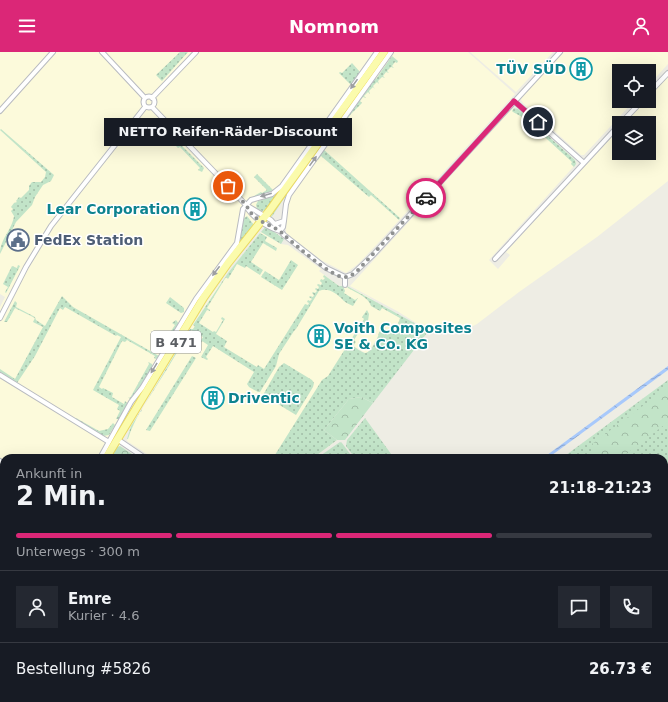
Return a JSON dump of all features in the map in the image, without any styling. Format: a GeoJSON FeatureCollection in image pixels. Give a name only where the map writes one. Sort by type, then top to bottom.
{"type":"FeatureCollection","features":[{"type":"Feature","properties":{"kind":"main road","name":"B 471"},"geometry":{"type":"LineString","coordinates":[[108,454],[204,297],[263,219],[384,52]]}},
{"type":"Feature","properties":{"kind":"street"},"geometry":{"type":"LineString","coordinates":[[0,111],[53,52]]}},
{"type":"Feature","properties":{"kind":"street"},"geometry":{"type":"LineString","coordinates":[[102,52],[145,98]]}},
{"type":"Feature","properties":{"kind":"street"},"geometry":{"type":"LineString","coordinates":[[145,98],[152,98],[196,52]]}},
{"type":"Feature","properties":{"kind":"street"},"geometry":{"type":"LineString","coordinates":[[102,454],[131,402],[142,388],[196,299],[237,243],[241,214],[246,205],[251,200],[272,194],[282,186],[377,52]]}},
{"type":"Feature","properties":{"kind":"street"},"geometry":{"type":"LineString","coordinates":[[280,231],[284,228],[286,204],[289,195],[391,52]]}},
{"type":"Feature","properties":{"kind":"street"},"geometry":{"type":"LineString","coordinates":[[145,107],[152,107],[246,205],[326,268],[345,277],[353,274],[374,254],[560,52]]}},
{"type":"Feature","properties":{"kind":"street"},"geometry":{"type":"LineString","coordinates":[[656,86],[668,73]]}},
{"type":"Feature","properties":{"kind":"street"},"geometry":{"type":"LineString","coordinates":[[145,98],[143,103],[145,107]]}},
{"type":"Feature","properties":{"kind":"street"},"geometry":{"type":"LineString","coordinates":[[152,98],[154,103],[152,107]]}},
{"type":"Feature","properties":{"kind":"street"},"geometry":{"type":"LineString","coordinates":[[514,101],[584,163]]}},
{"type":"Feature","properties":{"kind":"street"},"geometry":{"type":"LineString","coordinates":[[0,318],[26,267],[51,226],[145,107]]}},
{"type":"Feature","properties":{"kind":"street"},"geometry":{"type":"LineString","coordinates":[[628,116],[635,108]]}},
{"type":"Feature","properties":{"kind":"street"},"geometry":{"type":"LineString","coordinates":[[495,259],[612,133]]}},
{"type":"Feature","properties":{"kind":"street"},"geometry":{"type":"LineString","coordinates":[[263,219],[275,224],[280,231]]}},
{"type":"Feature","properties":{"kind":"street"},"geometry":{"type":"LineString","coordinates":[[275,224],[284,221]]}},
{"type":"Feature","properties":{"kind":"street"},"geometry":{"type":"LineString","coordinates":[[345,277],[345,285]]}},
{"type":"Feature","properties":{"kind":"street"},"geometry":{"type":"LineString","coordinates":[[0,375],[109,442]]}},
{"type":"Feature","properties":{"kind":"street"},"geometry":{"type":"LineString","coordinates":[[117,439],[139,454]]}},
{"type":"Feature","properties":{"kind":"shaded area"},"geometry":{"type":"Polygon","coordinates":[[[0,52],[385,52],[208,290],[117,439],[120,446],[117,447],[113,454],[0,454],[0,307],[5,297],[0,294],[0,52]]]}},
{"type":"Feature","properties":{"kind":"shaded area"},"geometry":{"type":"Polygon","coordinates":[[[393,52],[468,52],[515,94],[381,240],[358,264],[346,273],[321,260],[286,233],[287,200],[393,52]]]}},
{"type":"Feature","properties":{"kind":"shaded area"},"geometry":{"type":"Polygon","coordinates":[[[470,52],[553,52],[516,92],[470,52]]]}},
{"type":"Feature","properties":{"kind":"shaded area"},"geometry":{"type":"Polygon","coordinates":[[[564,52],[668,52],[668,64],[656,77],[656,64],[612,64],[612,108],[628,108],[620,116],[612,116],[612,125],[584,155],[581,155],[523,103],[521,100],[522,96],[564,52]]]}},
{"type":"Feature","properties":{"kind":"shaded area"},"geometry":{"type":"Polygon","coordinates":[[[668,76],[668,181],[597,237],[519,292],[477,324],[465,330],[429,331],[397,311],[350,286],[511,110],[515,108],[575,160],[576,164],[489,260],[498,269],[510,255],[506,252],[612,137],[612,160],[656,160],[656,116],[631,116],[639,108],[656,108],[656,89],[668,76]]]}},
{"type":"Feature","properties":{"kind":"shaded area"},"geometry":{"type":"Polygon","coordinates":[[[261,232],[281,244],[288,245],[321,269],[319,271],[339,286],[347,286],[370,298],[380,310],[382,307],[400,318],[400,325],[394,333],[384,330],[367,353],[350,344],[303,420],[337,440],[318,454],[147,454],[127,441],[131,426],[211,296],[261,232]]]}},
{"type":"Feature","properties":{"kind":"green space"},"geometry":{"type":"Polygon","coordinates":[[[180,52],[188,52],[162,81],[156,75],[180,52]]]}},
{"type":"Feature","properties":{"kind":"green space"},"geometry":{"type":"Polygon","coordinates":[[[386,56],[271,218],[272,212],[382,57],[386,56]]]}},
{"type":"Feature","properties":{"kind":"green space"},"geometry":{"type":"Polygon","coordinates":[[[392,56],[398,61],[392,66],[394,68],[391,67],[387,71],[389,73],[386,72],[383,76],[385,78],[382,77],[378,81],[379,84],[377,82],[373,86],[375,89],[373,87],[369,91],[370,94],[368,92],[364,96],[366,98],[363,97],[360,101],[362,103],[351,114],[334,138],[327,144],[374,78],[376,79],[392,56]]]}},
{"type":"Feature","properties":{"kind":"green space"},"geometry":{"type":"Polygon","coordinates":[[[352,63],[360,72],[351,85],[339,73],[342,73],[352,63]]]}},
{"type":"Feature","properties":{"kind":"green space"},"geometry":{"type":"Polygon","coordinates":[[[514,108],[518,109],[575,160],[576,164],[574,167],[571,164],[572,162],[524,118],[513,112],[512,111],[514,108]]]}},
{"type":"Feature","properties":{"kind":"green space"},"geometry":{"type":"Polygon","coordinates":[[[1,129],[54,175],[51,181],[43,185],[35,197],[32,205],[16,222],[0,254],[2,244],[13,221],[14,216],[11,211],[13,209],[11,207],[17,202],[16,201],[19,197],[21,198],[29,190],[29,186],[32,182],[41,182],[45,177],[46,172],[0,130],[1,129]]]}},
{"type":"Feature","properties":{"kind":"green space"},"geometry":{"type":"Polygon","coordinates":[[[178,142],[204,168],[202,172],[198,170],[200,168],[180,147],[178,148],[176,146],[178,142]]]}},
{"type":"Feature","properties":{"kind":"green space"},"geometry":{"type":"Polygon","coordinates":[[[323,149],[400,218],[399,220],[371,195],[369,197],[321,156],[318,160],[317,158],[323,149]]]}},
{"type":"Feature","properties":{"kind":"green space"},"geometry":{"type":"Polygon","coordinates":[[[257,174],[273,190],[249,199],[267,190],[254,177],[257,174]]]}},
{"type":"Feature","properties":{"kind":"green space"},"geometry":{"type":"Polygon","coordinates":[[[279,192],[267,210],[262,211],[257,209],[256,205],[258,201],[274,196],[279,192]]]}},
{"type":"Feature","properties":{"kind":"green space"},"geometry":{"type":"Polygon","coordinates":[[[247,216],[254,225],[136,400],[206,287],[238,244],[242,220],[247,216]]]}},
{"type":"Feature","properties":{"kind":"green space"},"geometry":{"type":"Polygon","coordinates":[[[266,226],[284,239],[281,244],[261,232],[266,226]]]}},
{"type":"Feature","properties":{"kind":"green space"},"geometry":{"type":"Polygon","coordinates":[[[260,233],[267,237],[265,241],[277,248],[276,251],[263,243],[251,262],[263,270],[260,275],[246,266],[245,268],[237,264],[228,279],[226,277],[207,308],[210,311],[207,310],[199,323],[213,332],[216,332],[223,320],[221,319],[222,317],[225,319],[216,334],[227,341],[224,347],[257,367],[258,365],[264,369],[305,304],[308,305],[308,300],[310,301],[312,299],[309,297],[313,297],[314,295],[312,293],[317,291],[315,289],[318,289],[319,287],[317,285],[321,285],[322,283],[320,281],[321,279],[323,280],[325,278],[323,277],[324,275],[339,286],[343,286],[345,291],[344,293],[355,300],[358,298],[353,306],[345,302],[332,291],[319,291],[279,354],[276,366],[260,392],[249,387],[247,384],[254,372],[213,346],[206,357],[208,359],[207,360],[201,357],[208,345],[202,341],[195,353],[194,352],[203,337],[191,330],[144,406],[190,329],[193,329],[195,326],[193,325],[228,273],[260,233]]]}},
{"type":"Feature","properties":{"kind":"green space"},"geometry":{"type":"Polygon","coordinates":[[[291,260],[298,265],[282,290],[261,277],[265,271],[279,280],[291,260]]]}},
{"type":"Feature","properties":{"kind":"green space"},"geometry":{"type":"Polygon","coordinates":[[[18,265],[20,266],[6,293],[5,292],[8,287],[3,284],[12,266],[17,268],[18,265]]]}},
{"type":"Feature","properties":{"kind":"green space"},"geometry":{"type":"Polygon","coordinates":[[[347,286],[425,329],[427,333],[373,403],[361,397],[349,399],[324,430],[337,440],[318,454],[276,454],[322,380],[328,376],[364,319],[362,317],[367,310],[369,314],[368,321],[367,323],[365,322],[354,340],[356,342],[353,346],[365,353],[372,348],[379,332],[384,329],[394,333],[400,325],[398,324],[400,318],[382,308],[380,311],[371,306],[365,298],[347,286]]]}},
{"type":"Feature","properties":{"kind":"green space"},"geometry":{"type":"Polygon","coordinates":[[[62,296],[73,307],[159,356],[156,359],[154,358],[155,356],[127,340],[125,342],[122,341],[99,387],[113,393],[112,397],[124,404],[125,401],[127,403],[119,419],[116,419],[120,411],[117,409],[119,405],[93,390],[121,337],[116,336],[65,307],[63,310],[60,308],[35,356],[17,383],[0,372],[0,369],[15,379],[43,327],[33,322],[35,318],[15,308],[7,322],[4,322],[15,301],[17,303],[16,307],[35,317],[36,320],[45,326],[62,296]]]}},
{"type":"Feature","properties":{"kind":"green space"},"geometry":{"type":"Polygon","coordinates":[[[170,297],[184,308],[184,312],[181,313],[166,303],[170,297]]]}},
{"type":"Feature","properties":{"kind":"green space"},"geometry":{"type":"Polygon","coordinates":[[[176,320],[179,324],[164,349],[160,350],[158,344],[161,346],[175,325],[172,323],[176,320]]]}},
{"type":"Feature","properties":{"kind":"green space"},"geometry":{"type":"Polygon","coordinates":[[[192,356],[196,358],[150,431],[146,430],[192,356]]]}},
{"type":"Feature","properties":{"kind":"green space"},"geometry":{"type":"Polygon","coordinates":[[[148,362],[152,364],[153,367],[136,394],[130,399],[128,397],[130,398],[149,364],[148,362]]]}},
{"type":"Feature","properties":{"kind":"green space"},"geometry":{"type":"Polygon","coordinates":[[[284,363],[312,380],[314,383],[296,415],[263,395],[279,367],[284,363]]]}},
{"type":"Feature","properties":{"kind":"green space"},"geometry":{"type":"Polygon","coordinates":[[[668,380],[668,454],[567,454],[668,380]]]}},
{"type":"Feature","properties":{"kind":"green space"},"geometry":{"type":"Polygon","coordinates":[[[668,387],[668,422],[626,454],[591,454],[592,444],[668,387]]]}},
{"type":"Feature","properties":{"kind":"green space"},"geometry":{"type":"Polygon","coordinates":[[[361,397],[373,403],[345,440],[337,440],[324,430],[349,399],[361,397]]]}},
{"type":"Feature","properties":{"kind":"green space"},"geometry":{"type":"Polygon","coordinates":[[[140,412],[128,439],[127,439],[131,426],[140,412]]]}},
{"type":"Feature","properties":{"kind":"green space"},"geometry":{"type":"Polygon","coordinates":[[[76,418],[99,431],[108,429],[113,423],[115,425],[109,435],[103,436],[76,420],[76,418]]]}},
{"type":"Feature","properties":{"kind":"green space"},"geometry":{"type":"Polygon","coordinates":[[[365,418],[391,454],[352,454],[346,446],[347,440],[365,418]]]}},
{"type":"Feature","properties":{"kind":"green space"},"geometry":{"type":"Polygon","coordinates":[[[340,442],[350,454],[323,454],[340,442]]]}},
{"type":"Feature","properties":{"kind":"green space"},"geometry":{"type":"Polygon","coordinates":[[[120,446],[132,454],[113,454],[117,447],[120,446]]]}},
{"type":"Feature","properties":{"kind":"water"},"geometry":{"type":"Polygon","coordinates":[[[668,366],[668,370],[553,454],[548,454],[668,366]]]}},
{"type":"Feature","properties":{"kind":"way so far"},"geometry":{"type":"LineString","coordinates":[[228,186],[248,207],[249,211],[254,217],[280,231],[326,268],[340,276],[345,277],[351,276],[357,271],[426,198]]}},
{"type":"Feature","properties":{"kind":"place","name":"TÜV SÜD"},"geometry":{"type":"Point","coordinates":[581,69]}},
{"type":"Feature","properties":{"kind":"place","name":"NETTO Reifen-Räder-Discount"},"geometry":{"type":"Point","coordinates":[228,186]}},
{"type":"Feature","properties":{"kind":"place","name":"Lear Corporation"},"geometry":{"type":"Point","coordinates":[195,209]}},
{"type":"Feature","properties":{"kind":"place","name":"FedEx Station"},"geometry":{"type":"Point","coordinates":[18,240]}},
{"type":"Feature","properties":{"kind":"place","name":"Voith Composites SE & Co. KG"},"geometry":{"type":"Point","coordinates":[319,336]}},
{"type":"Feature","properties":{"kind":"place","name":"Driventic"},"geometry":{"type":"Point","coordinates":[213,398]}},
{"type":"Feature","properties":{"kind":"route"},"geometry":{"type":"LineString","coordinates":[[426,198],[514,101],[538,122]]}}]}
